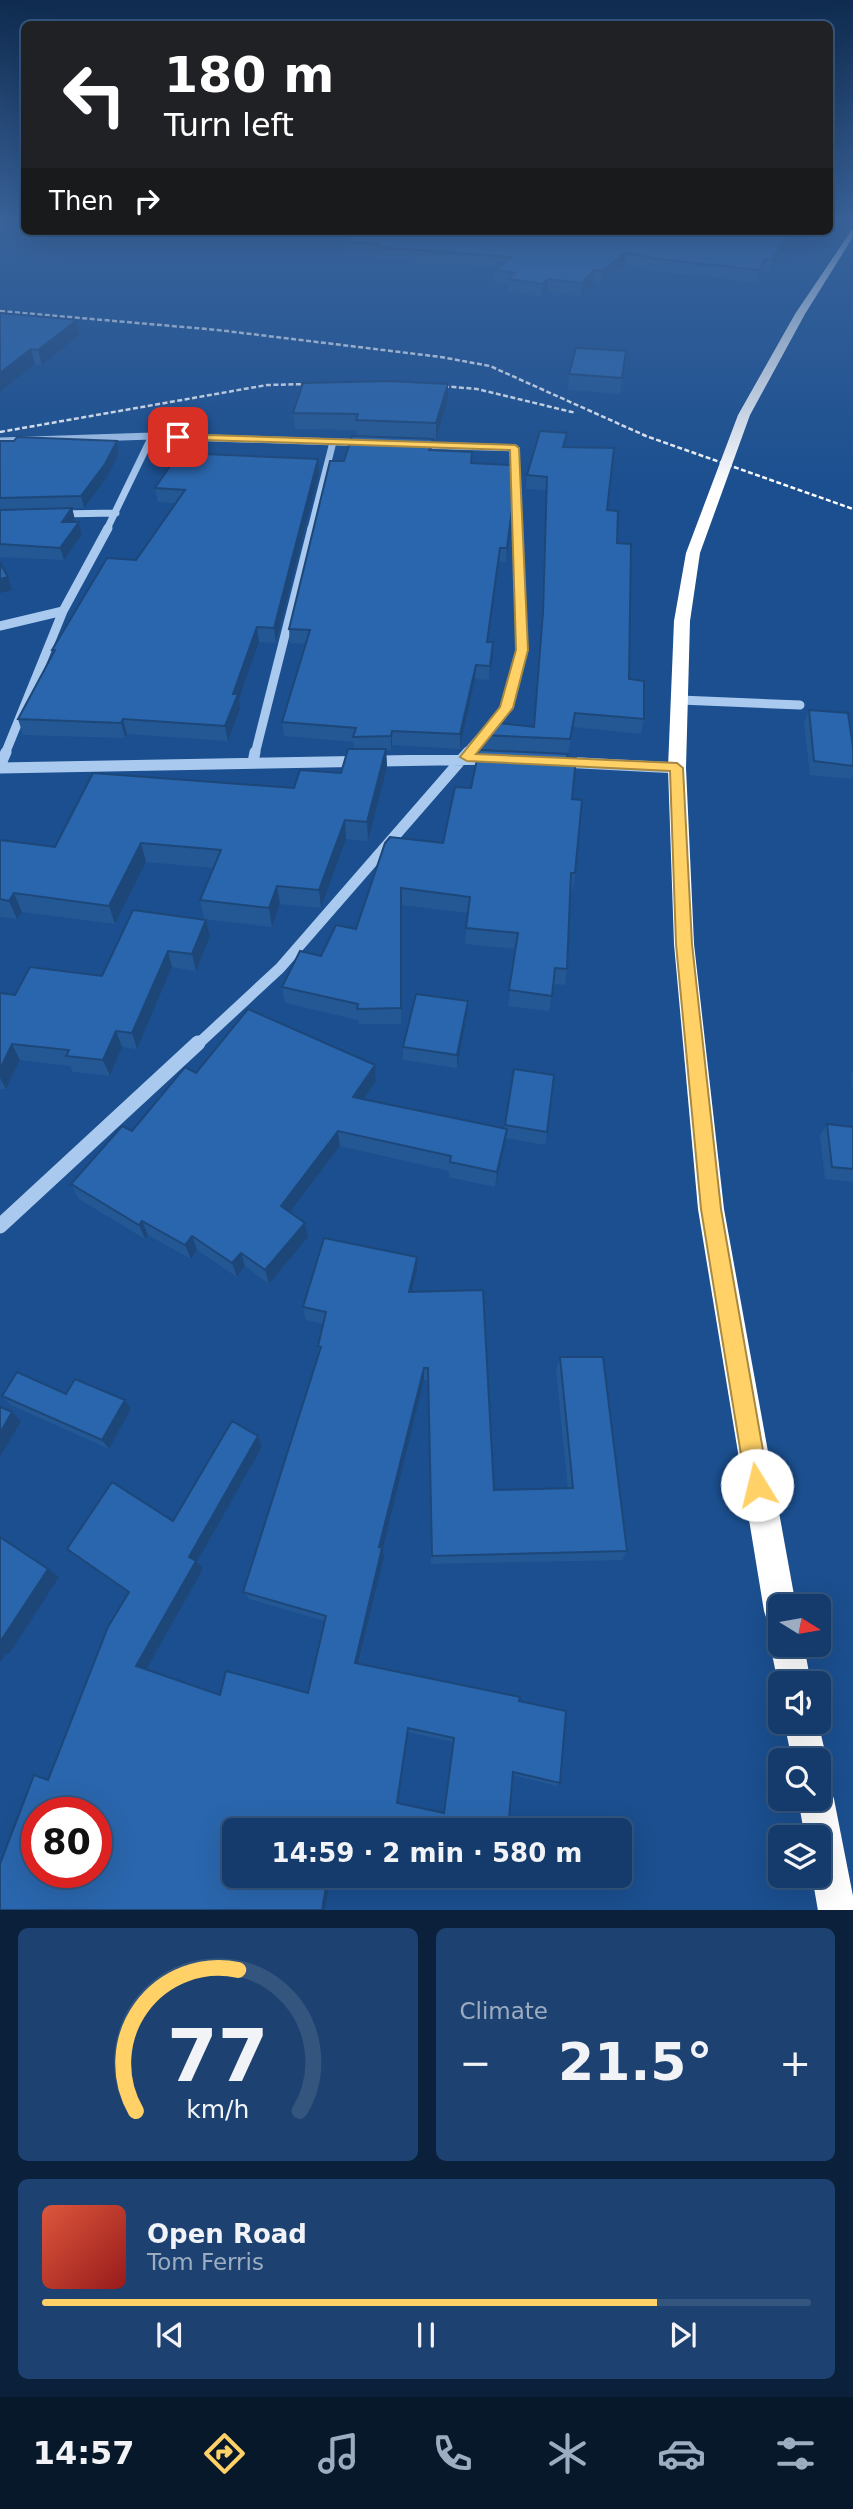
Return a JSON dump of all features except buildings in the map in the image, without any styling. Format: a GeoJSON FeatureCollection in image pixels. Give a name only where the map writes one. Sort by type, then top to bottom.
{"type":"FeatureCollection","features":[{"type":"Feature","properties":{"kind":"highway"},"geometry":{"type":"LineString","coordinates":[[777,1594],[711,1209],[684,944],[677,768],[682,621],[693,553],[744,415],[802,311]]}},
{"type":"Feature","properties":{"kind":"highway"},"geometry":{"type":"LineString","coordinates":[[818,1811],[837,1910]]}},
{"type":"Feature","properties":{"kind":"street"},"geometry":{"type":"LineString","coordinates":[[152,436],[116,513],[63,611],[0,767],[467,757],[506,759]]}},
{"type":"Feature","properties":{"kind":"street"},"geometry":{"type":"LineString","coordinates":[[0,441],[152,436],[372,443]]}},
{"type":"Feature","properties":{"kind":"street"},"geometry":{"type":"LineString","coordinates":[[253,762],[333,442]]}},
{"type":"Feature","properties":{"kind":"street"},"geometry":{"type":"LineString","coordinates":[[0,1226],[280,968],[467,757],[506,708],[522,650],[515,448],[411,444]]}},
{"type":"Feature","properties":{"kind":"street"},"geometry":{"type":"LineString","coordinates":[[49,514],[116,513]]}},
{"type":"Feature","properties":{"kind":"street"},"geometry":{"type":"LineString","coordinates":[[0,626],[63,611]]}},
{"type":"Feature","properties":{"kind":"street"},"geometry":{"type":"LineString","coordinates":[[680,700],[800,705]]}},
{"type":"Feature","properties":{"kind":"street"},"geometry":{"type":"LineString","coordinates":[[545,761],[677,768]]}},
{"type":"Feature","properties":{"kind":"railway"},"geometry":{"type":"LineString","coordinates":[[2,311],[218,330],[441,357],[490,366],[646,436],[853,509]]}},
{"type":"Feature","properties":{"kind":"railway"},"geometry":{"type":"LineString","coordinates":[[0,432],[267,385],[390,382]]}},
{"type":"Feature","properties":{"kind":"railway"},"geometry":{"type":"LineString","coordinates":[[429,385],[477,389],[576,413]]}},
{"type":"Feature","properties":{"kind":"route"},"geometry":{"type":"LineString","coordinates":[[178,437],[515,448],[522,650],[506,708],[467,757],[677,768],[684,944],[711,1209],[757,1485]]}}]}
